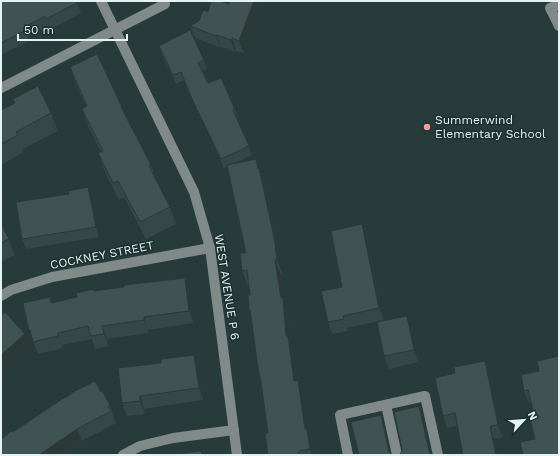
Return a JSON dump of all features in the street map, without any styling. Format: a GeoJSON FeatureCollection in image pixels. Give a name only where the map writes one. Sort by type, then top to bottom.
{"type":"FeatureCollection","features":[{"type":"Feature","properties":{"kind":"street","name":"WEST AVENUE P 6"},"geometry":{"type":"LineString","coordinates":[[101,1],[194,192],[210,248],[237,455]]}},
{"type":"Feature","properties":{"kind":"street"},"geometry":{"type":"LineString","coordinates":[[1,88],[165,4]]}},
{"type":"Feature","properties":{"kind":"street"},"geometry":{"type":"LineString","coordinates":[[559,5],[550,8],[559,26]]}},
{"type":"Feature","properties":{"kind":"street","name":"COCKNEY STREET"},"geometry":{"type":"LineString","coordinates":[[1,296],[11,290],[52,277],[210,248]]}},
{"type":"Feature","properties":{"kind":"street"},"geometry":{"type":"LineString","coordinates":[[348,455],[340,415],[425,396],[438,455]]}},
{"type":"Feature","properties":{"kind":"street"},"geometry":{"type":"LineString","coordinates":[[386,405],[397,455]]}},
{"type":"Feature","properties":{"kind":"street"},"geometry":{"type":"LineString","coordinates":[[123,455],[140,446],[173,438],[234,430]]}},
{"type":"Feature","properties":{"kind":"building"},"geometry":{"type":"Polygon","coordinates":[[[1,1],[76,1],[77,3],[46,19],[45,16],[23,28],[24,31],[1,43],[1,1]]]}},
{"type":"Feature","properties":{"kind":"building"},"geometry":{"type":"Polygon","coordinates":[[[211,1],[220,1],[229,4],[230,1],[254,1],[239,41],[232,38],[231,40],[217,35],[216,36],[190,26],[199,21],[203,10],[208,12],[211,1]]]}},
{"type":"Feature","properties":{"kind":"building"},"geometry":{"type":"Polygon","coordinates":[[[190,30],[204,60],[198,63],[208,83],[221,78],[249,146],[221,159],[192,99],[181,72],[173,75],[159,46],[190,30]]]}},
{"type":"Feature","properties":{"kind":"building"},"geometry":{"type":"Polygon","coordinates":[[[97,54],[121,107],[151,165],[149,166],[170,207],[140,222],[118,181],[113,183],[98,153],[103,151],[82,109],[87,106],[70,67],[97,54]]]}},
{"type":"Feature","properties":{"kind":"building"},"geometry":{"type":"Polygon","coordinates":[[[38,86],[51,113],[16,132],[18,135],[1,144],[1,110],[15,103],[13,99],[38,86]]]}},
{"type":"Feature","properties":{"kind":"building"},"geometry":{"type":"Polygon","coordinates":[[[256,159],[275,242],[277,260],[275,260],[281,298],[283,298],[286,336],[288,336],[294,381],[298,380],[305,429],[307,429],[310,449],[299,451],[298,455],[268,455],[265,433],[268,433],[249,310],[248,295],[250,295],[247,270],[242,271],[240,253],[246,253],[227,165],[256,159]]]}},
{"type":"Feature","properties":{"kind":"building"},"geometry":{"type":"Polygon","coordinates":[[[88,187],[96,227],[22,239],[16,202],[69,194],[68,191],[88,187]]]}},
{"type":"Feature","properties":{"kind":"building"},"geometry":{"type":"Polygon","coordinates":[[[1,224],[9,239],[1,243],[1,224]]]}},
{"type":"Feature","properties":{"kind":"building"},"geometry":{"type":"Polygon","coordinates":[[[362,224],[379,308],[343,316],[344,319],[328,322],[321,291],[342,287],[331,231],[362,224]]]}},
{"type":"Feature","properties":{"kind":"building"},"geometry":{"type":"Polygon","coordinates":[[[185,278],[189,311],[144,317],[144,320],[102,326],[104,334],[91,336],[88,326],[58,333],[58,336],[33,342],[23,303],[50,297],[51,303],[77,297],[76,293],[94,289],[94,291],[124,287],[124,285],[185,278]]]}},
{"type":"Feature","properties":{"kind":"building"},"geometry":{"type":"Polygon","coordinates":[[[5,312],[25,334],[1,355],[1,315],[5,312]]]}},
{"type":"Feature","properties":{"kind":"building"},"geometry":{"type":"Polygon","coordinates":[[[407,316],[414,350],[384,356],[377,322],[407,316]]]}},
{"type":"Feature","properties":{"kind":"building"},"geometry":{"type":"Polygon","coordinates":[[[194,355],[199,388],[140,396],[140,401],[122,403],[118,368],[161,363],[161,359],[194,355]]]}},
{"type":"Feature","properties":{"kind":"building"},"geometry":{"type":"Polygon","coordinates":[[[559,356],[559,455],[523,455],[520,442],[535,439],[530,419],[535,418],[528,390],[524,391],[521,375],[539,371],[537,361],[559,356]]]}},
{"type":"Feature","properties":{"kind":"building"},"geometry":{"type":"Polygon","coordinates":[[[485,361],[498,425],[490,426],[496,455],[463,455],[455,413],[443,416],[435,378],[455,373],[454,367],[485,361]]]}},
{"type":"Feature","properties":{"kind":"building"},"geometry":{"type":"Polygon","coordinates":[[[95,381],[110,405],[108,406],[111,411],[77,429],[39,455],[1,455],[1,440],[11,431],[13,432],[71,393],[95,381]]]}},
{"type":"Feature","properties":{"kind":"building"},"geometry":{"type":"Polygon","coordinates":[[[419,406],[430,455],[399,455],[402,449],[394,412],[419,406]]]}},
{"type":"Feature","properties":{"kind":"building"},"geometry":{"type":"Polygon","coordinates":[[[381,415],[389,452],[392,455],[359,455],[351,422],[381,415]]]}},
{"type":"Feature","properties":{"kind":"building"},"geometry":{"type":"Polygon","coordinates":[[[201,451],[202,455],[168,455],[201,451]]]}},
{"type":"Feature","properties":{"kind":"place","name":"Summerwind Elementary School"},"geometry":{"type":"Point","coordinates":[427,127]}}]}
